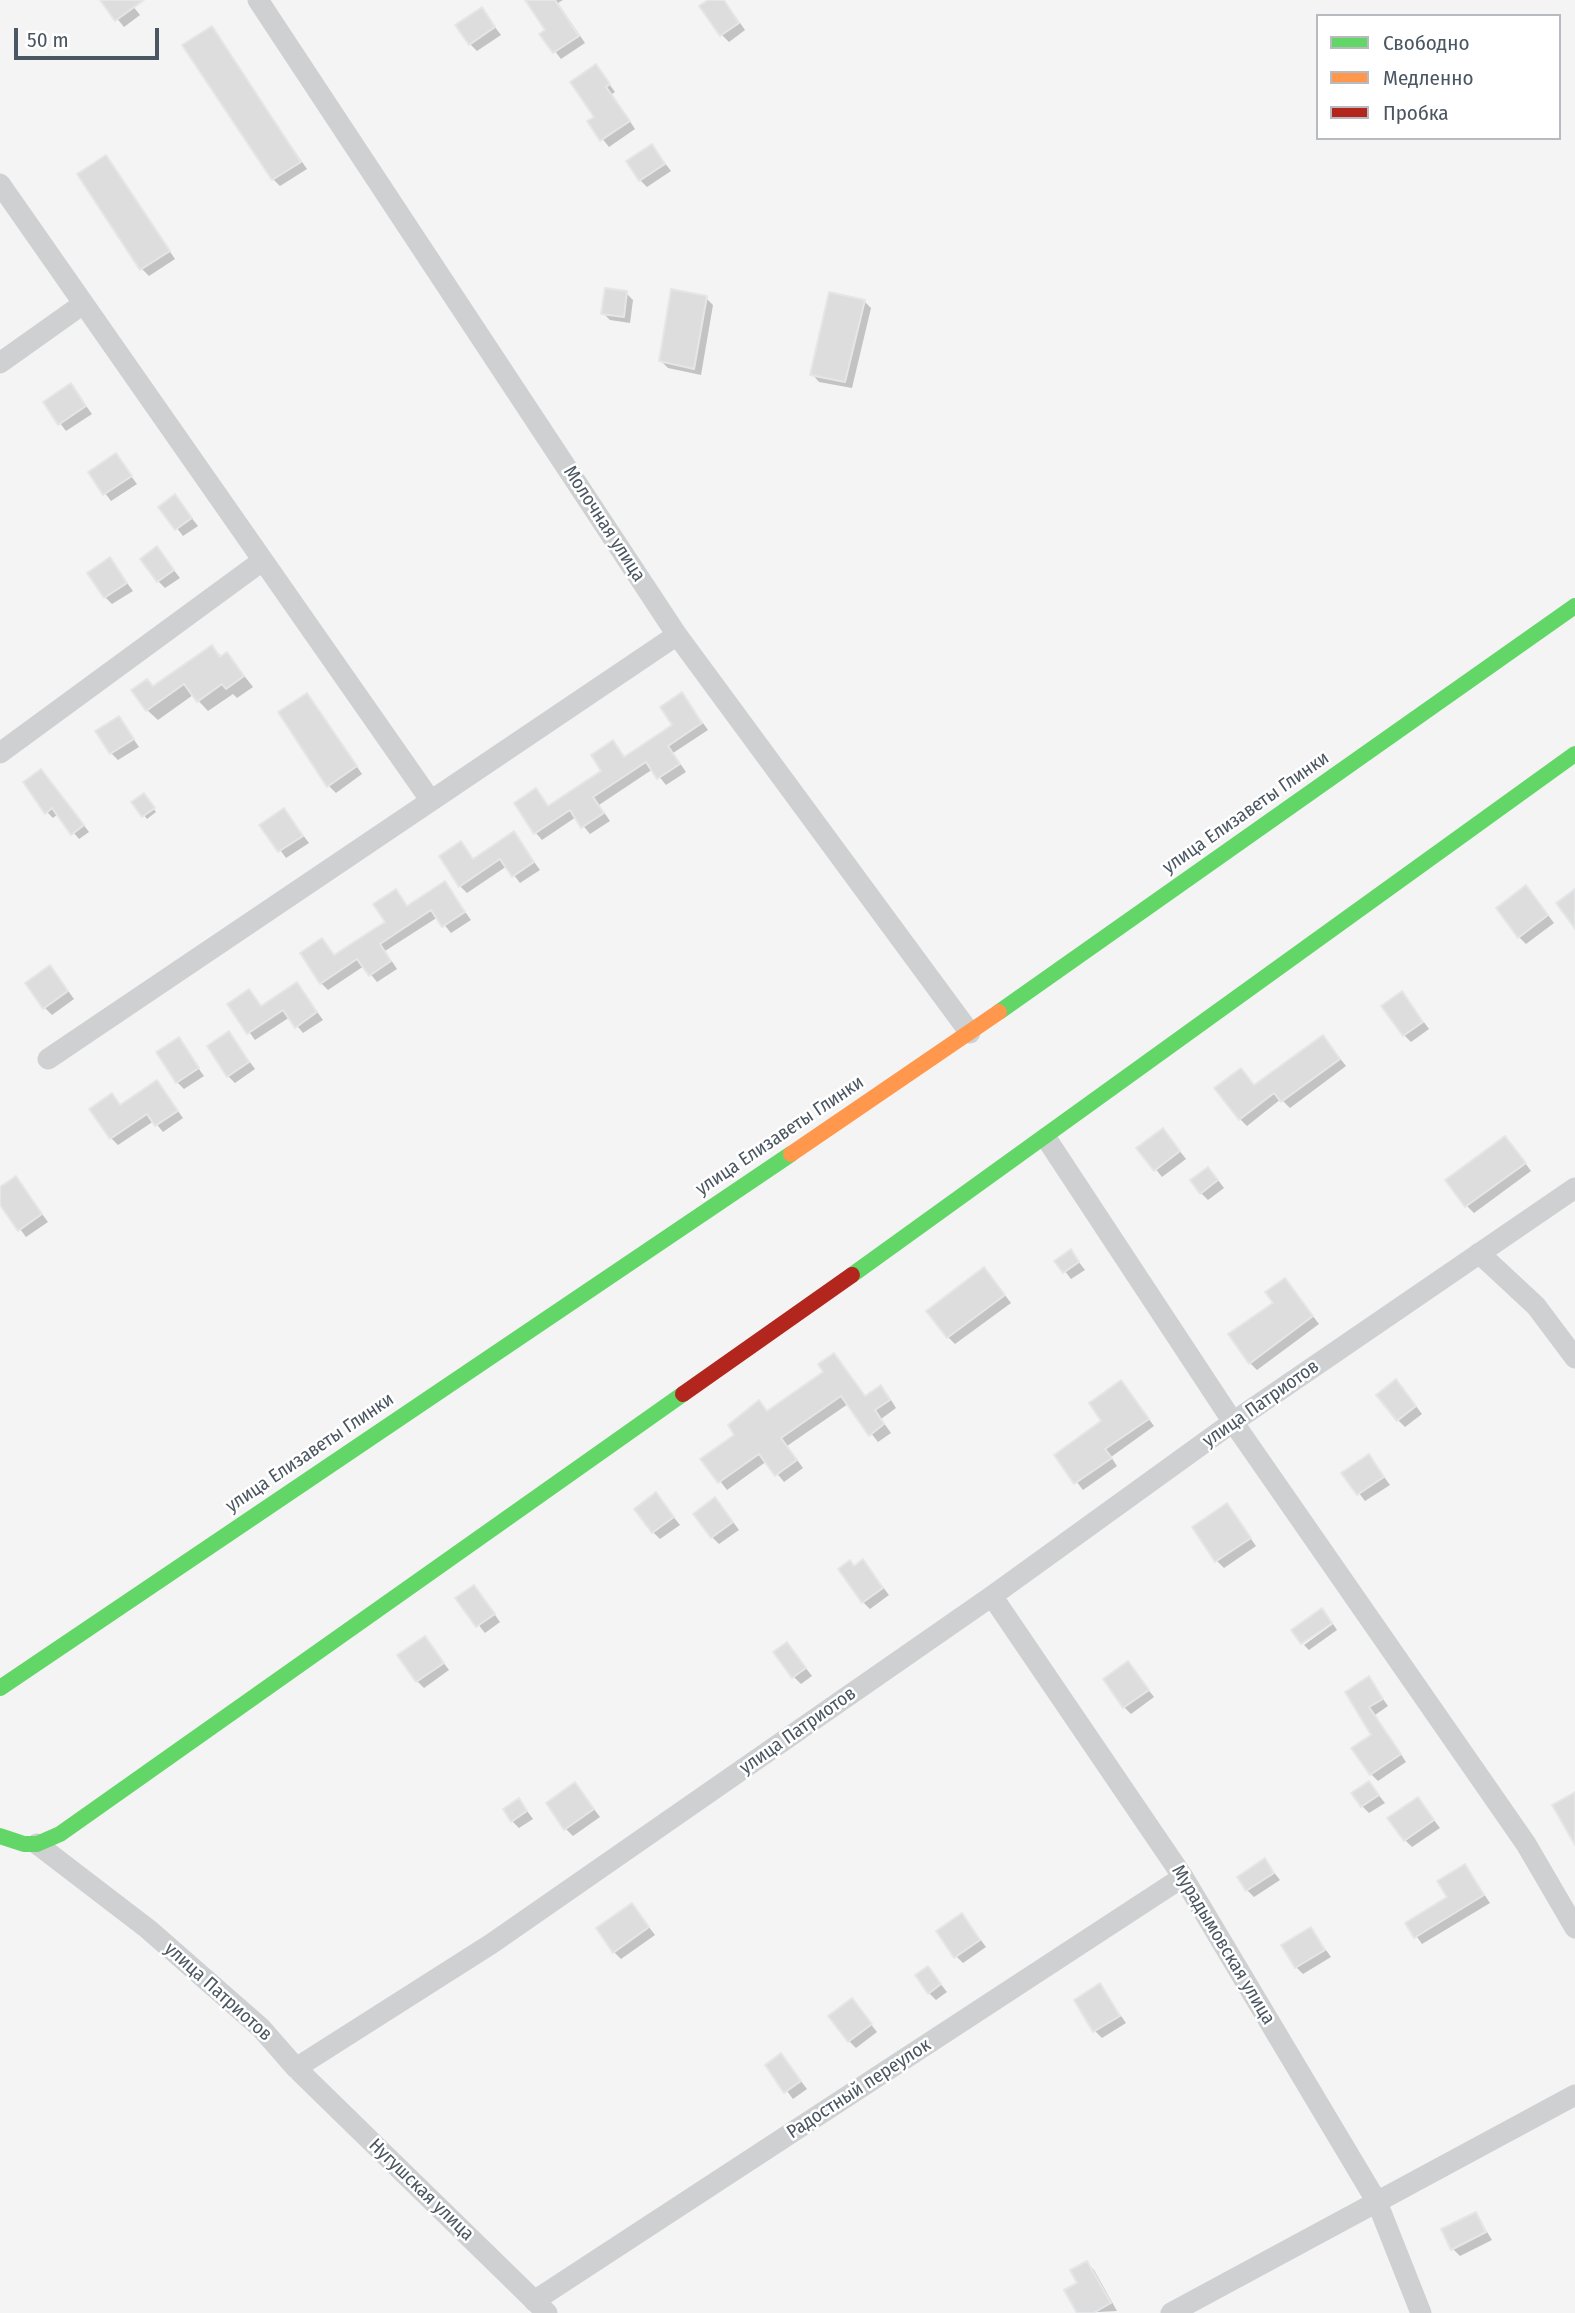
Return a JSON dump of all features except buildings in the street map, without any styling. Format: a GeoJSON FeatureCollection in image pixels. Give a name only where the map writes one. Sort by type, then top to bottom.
{"type":"FeatureCollection","features":[{"type":"Feature","properties":{"kind":"street","name":"Молочная улица"},"geometry":{"type":"LineString","coordinates":[[258,0],[677,635],[970,1033]]}},
{"type":"Feature","properties":{"kind":"street"},"geometry":{"type":"LineString","coordinates":[[0,184],[431,801]]}},
{"type":"Feature","properties":{"kind":"street"},"geometry":{"type":"LineString","coordinates":[[0,363],[83,304]]}},
{"type":"Feature","properties":{"kind":"street"},"geometry":{"type":"LineString","coordinates":[[0,753],[262,561]]}},
{"type":"Feature","properties":{"kind":"street","name":"улица Елизаветы Глинки"},"geometry":{"type":"LineString","coordinates":[[0,1688],[970,1033],[1575,606]]}},
{"type":"Feature","properties":{"kind":"street"},"geometry":{"type":"LineString","coordinates":[[48,1059],[677,635]]}},
{"type":"Feature","properties":{"kind":"street"},"geometry":{"type":"LineString","coordinates":[[0,1836],[24,1844],[37,1844],[71,1826],[1046,1138],[1575,754]]}},
{"type":"Feature","properties":{"kind":"street"},"geometry":{"type":"LineString","coordinates":[[1544,775],[1575,774]]}},
{"type":"Feature","properties":{"kind":"street"},"geometry":{"type":"LineString","coordinates":[[1046,1138],[1233,1422],[1526,1844],[1575,1927]]}},
{"type":"Feature","properties":{"kind":"street","name":"улица Патриотов"},"geometry":{"type":"LineString","coordinates":[[37,1844],[148,1929],[261,2028],[296,2068],[491,1944],[992,1596],[1233,1422],[1575,1188]]}},
{"type":"Feature","properties":{"kind":"street"},"geometry":{"type":"LineString","coordinates":[[1479,1253],[1536,1306],[1575,1358]]}},
{"type":"Feature","properties":{"kind":"street","name":"Мурадымовская улица"},"geometry":{"type":"LineString","coordinates":[[992,1596],[1183,1877],[1377,2202],[1421,2313]]}},
{"type":"Feature","properties":{"kind":"street","name":"Радостный переулок"},"geometry":{"type":"LineString","coordinates":[[540,2307],[1183,1877]]}},
{"type":"Feature","properties":{"kind":"street","name":"Нугушская улица"},"geometry":{"type":"LineString","coordinates":[[296,2068],[540,2307]]}},
{"type":"Feature","properties":{"kind":"street"},"geometry":{"type":"LineString","coordinates":[[1171,2313],[1575,2095]]}},
{"type":"Feature","properties":{"kind":"traffic: fast"},"geometry":{"type":"LineString","coordinates":[[999,1012],[1575,606]]}},
{"type":"Feature","properties":{"kind":"traffic: fast"},"geometry":{"type":"LineString","coordinates":[[852,1275],[1575,754]]}},
{"type":"Feature","properties":{"kind":"traffic: fast"},"geometry":{"type":"LineString","coordinates":[[0,1688],[791,1154]]}},
{"type":"Feature","properties":{"kind":"traffic: fast"},"geometry":{"type":"LineString","coordinates":[[0,1836],[24,1844],[37,1844],[60,1834],[683,1394]]}},
{"type":"Feature","properties":{"kind":"traffic: slow"},"geometry":{"type":"LineString","coordinates":[[791,1154],[999,1012]]}},
{"type":"Feature","properties":{"kind":"traffic: jam"},"geometry":{"type":"LineString","coordinates":[[683,1394],[852,1275]]}}]}
